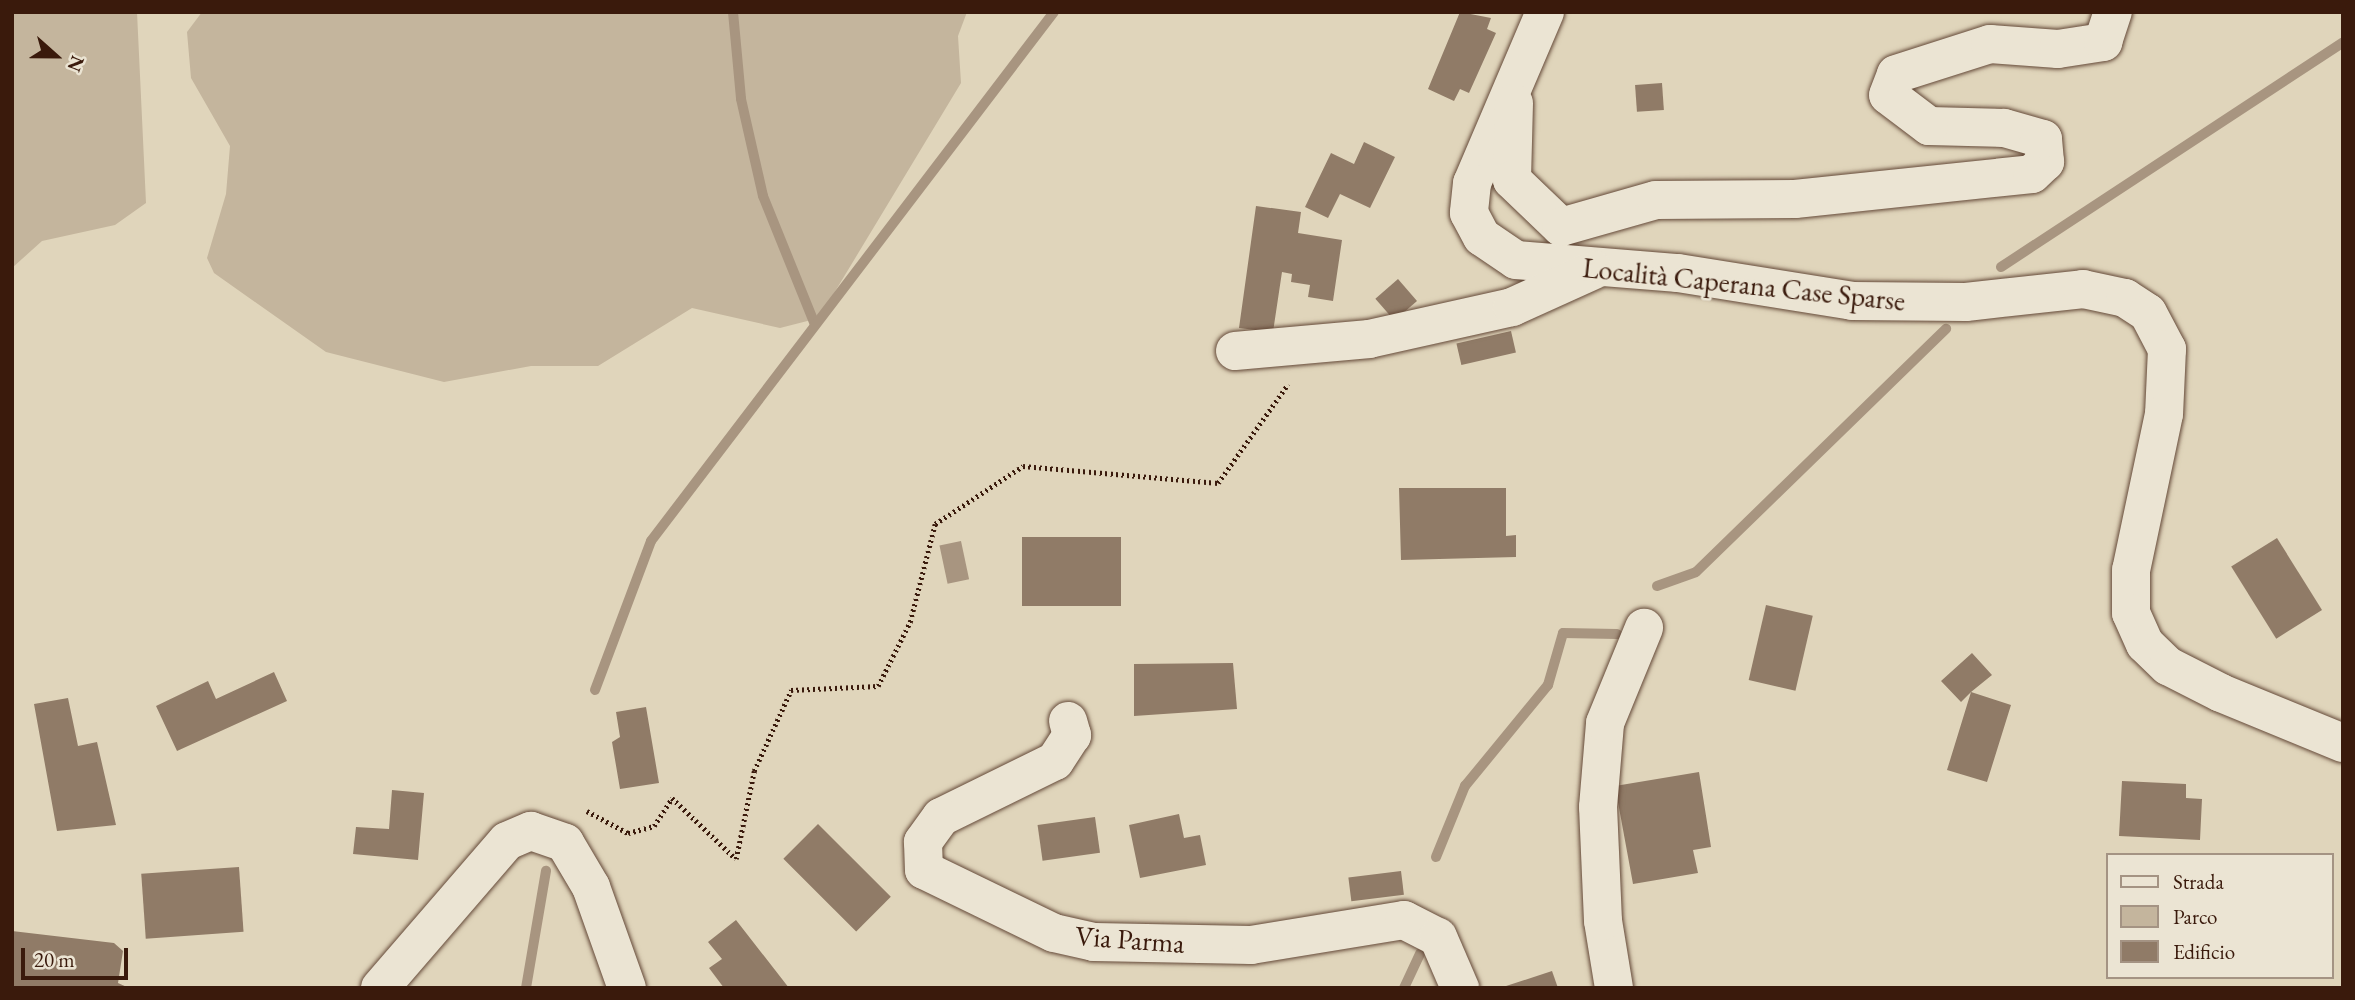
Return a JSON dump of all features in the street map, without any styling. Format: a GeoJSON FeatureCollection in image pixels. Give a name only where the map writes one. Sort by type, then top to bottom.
{"type":"FeatureCollection","features":[{"type":"Feature","properties":{"kind":"street","name":"Località Caperana Case Sparse"},"geometry":{"type":"LineString","coordinates":[[1545,12],[1472,183],[1469,213],[1482,237],[1516,260],[1596,269],[1678,273],[1852,301],[1966,302],[2083,289],[2125,298],[2148,313],[2167,349],[2164,414],[2131,570],[2131,613],[2145,644],[2168,666],[2221,693],[2343,743]]}},
{"type":"Feature","properties":{"kind":"street"},"geometry":{"type":"LineString","coordinates":[[1515,80],[1513,180],[1561,227],[1656,200],[1795,199],[2032,174],[2045,162],[2043,139],[2004,128],[1929,126],[1888,95],[1896,74],[1990,44],[2058,50],[2103,41],[2113,12]]}},
{"type":"Feature","properties":{"kind":"street"},"geometry":{"type":"LineString","coordinates":[[1235,351],[1369,340],[1512,307],[1596,269]]}},
{"type":"Feature","properties":{"kind":"street"},"geometry":{"type":"LineString","coordinates":[[1614,988],[1603,921],[1599,832],[1605,723],[1644,628]]}},
{"type":"Feature","properties":{"kind":"street","name":"Via Parma"},"geometry":{"type":"LineString","coordinates":[[1068,721],[1072,735],[1055,761],[941,817],[923,842],[924,870],[1054,933],[1094,942],[1251,945],[1404,920],[1438,937],[1460,988]]}},
{"type":"Feature","properties":{"kind":"street"},"geometry":{"type":"LineString","coordinates":[[380,988],[507,841],[531,831],[547,834],[565,843],[592,887],[627,988]]}},
{"type":"Feature","properties":{"kind":"path"},"geometry":{"type":"LineString","coordinates":[[547,834],[588,811],[628,833],[654,826],[672,798],[736,859],[754,771],[791,690],[878,686],[909,622],[935,524],[1023,466],[1218,482],[1301,365],[1296,346]]}},
{"type":"Feature","properties":{"kind":"green space"},"geometry":{"type":"Polygon","coordinates":[[[12,12],[137,12],[146,203],[115,225],[42,241],[12,268],[12,12]]]}},
{"type":"Feature","properties":{"kind":"green space"},"geometry":{"type":"Polygon","coordinates":[[[202,12],[967,12],[958,36],[961,83],[819,318],[780,328],[692,308],[598,366],[531,366],[444,382],[326,352],[214,273],[207,258],[226,194],[230,146],[191,78],[187,32],[202,12]]]}},
{"type":"Feature","properties":{"kind":"shaded area"},"geometry":{"type":"Polygon","coordinates":[[[961,541],[969,579],[948,584],[939,546],[961,541]]]}},
{"type":"Feature","properties":{"kind":"building"},"geometry":{"type":"Polygon","coordinates":[[[1460,12],[1491,18],[1487,29],[1496,33],[1469,93],[1460,89],[1454,101],[1428,89],[1460,12]]]}},
{"type":"Feature","properties":{"kind":"building"},"geometry":{"type":"Polygon","coordinates":[[[1662,83],[1664,110],[1637,112],[1635,85],[1662,83]]]}},
{"type":"Feature","properties":{"kind":"building"},"geometry":{"type":"Polygon","coordinates":[[[1364,142],[1395,157],[1370,208],[1340,194],[1328,218],[1305,207],[1331,153],[1354,164],[1364,142]]]}},
{"type":"Feature","properties":{"kind":"building"},"geometry":{"type":"Polygon","coordinates":[[[1256,206],[1301,212],[1298,233],[1342,240],[1333,301],[1308,297],[1310,285],[1291,282],[1292,274],[1282,272],[1273,332],[1239,328],[1256,206]]]}},
{"type":"Feature","properties":{"kind":"building"},"geometry":{"type":"Polygon","coordinates":[[[1398,279],[1417,301],[1394,321],[1375,299],[1398,279]]]}},
{"type":"Feature","properties":{"kind":"building"},"geometry":{"type":"Polygon","coordinates":[[[1511,331],[1516,352],[1461,365],[1456,344],[1511,331]]]}},
{"type":"Feature","properties":{"kind":"building"},"geometry":{"type":"Polygon","coordinates":[[[1399,488],[1506,488],[1506,536],[1516,535],[1516,557],[1401,560],[1399,488]]]}},
{"type":"Feature","properties":{"kind":"building"},"geometry":{"type":"Polygon","coordinates":[[[1022,537],[1121,537],[1121,606],[1022,606],[1022,537]]]}},
{"type":"Feature","properties":{"kind":"building"},"geometry":{"type":"Polygon","coordinates":[[[2277,538],[2322,610],[2276,639],[2231,567],[2277,538]]]}},
{"type":"Feature","properties":{"kind":"building"},"geometry":{"type":"Polygon","coordinates":[[[1766,605],[1813,616],[1795,691],[1749,680],[1766,605]]]}},
{"type":"Feature","properties":{"kind":"building"},"geometry":{"type":"Polygon","coordinates":[[[1972,653],[1992,675],[1961,702],[1941,681],[1972,653]]]}},
{"type":"Feature","properties":{"kind":"building"},"geometry":{"type":"Polygon","coordinates":[[[1233,663],[1237,709],[1134,716],[1134,664],[1233,663]]]}},
{"type":"Feature","properties":{"kind":"building"},"geometry":{"type":"Polygon","coordinates":[[[274,672],[287,701],[177,751],[156,706],[208,681],[216,699],[274,672]]]}},
{"type":"Feature","properties":{"kind":"building"},"geometry":{"type":"Polygon","coordinates":[[[1971,692],[2011,705],[1987,782],[1947,770],[1971,692]]]}},
{"type":"Feature","properties":{"kind":"building"},"geometry":{"type":"Polygon","coordinates":[[[68,698],[78,746],[97,742],[116,825],[57,831],[34,704],[68,698]]]}},
{"type":"Feature","properties":{"kind":"building"},"geometry":{"type":"Polygon","coordinates":[[[646,707],[659,783],[620,789],[612,742],[620,737],[616,712],[646,707]]]}},
{"type":"Feature","properties":{"kind":"building"},"geometry":{"type":"Polygon","coordinates":[[[1699,772],[1711,847],[1693,850],[1698,873],[1633,884],[1615,786],[1699,772]]]}},
{"type":"Feature","properties":{"kind":"building"},"geometry":{"type":"Polygon","coordinates":[[[2122,781],[2186,784],[2186,798],[2202,799],[2200,840],[2119,836],[2122,781]]]}},
{"type":"Feature","properties":{"kind":"building"},"geometry":{"type":"Polygon","coordinates":[[[392,790],[424,793],[418,860],[353,854],[356,827],[389,829],[392,790]]]}},
{"type":"Feature","properties":{"kind":"building"},"geometry":{"type":"Polygon","coordinates":[[[1179,814],[1184,838],[1200,835],[1206,865],[1140,878],[1129,825],[1179,814]]]}},
{"type":"Feature","properties":{"kind":"building"},"geometry":{"type":"Polygon","coordinates":[[[1095,817],[1100,853],[1043,861],[1038,825],[1095,817]]]}},
{"type":"Feature","properties":{"kind":"building"},"geometry":{"type":"Polygon","coordinates":[[[818,824],[891,897],[856,931],[783,859],[818,824]]]}},
{"type":"Feature","properties":{"kind":"building"},"geometry":{"type":"Polygon","coordinates":[[[239,867],[244,932],[146,939],[141,874],[239,867]]]}},
{"type":"Feature","properties":{"kind":"building"},"geometry":{"type":"Polygon","coordinates":[[[1401,871],[1404,895],[1351,901],[1348,877],[1401,871]]]}},
{"type":"Feature","properties":{"kind":"building"},"geometry":{"type":"Polygon","coordinates":[[[736,920],[789,988],[724,988],[709,968],[722,959],[708,942],[736,920]]]}},
{"type":"Feature","properties":{"kind":"building"},"geometry":{"type":"Polygon","coordinates":[[[12,931],[114,943],[123,951],[118,983],[129,988],[12,988],[12,931]]]}},
{"type":"Feature","properties":{"kind":"building"},"geometry":{"type":"Polygon","coordinates":[[[1552,971],[1558,988],[1503,988],[1503,987],[1552,971]]]}},
{"type":"Feature","properties":{"kind":"waterway"},"geometry":{"type":"LineString","coordinates":[[733,12],[741,99],[763,196],[815,325]]}},
{"type":"Feature","properties":{"kind":"waterway"},"geometry":{"type":"LineString","coordinates":[[595,690],[651,541],[1054,12]]}},
{"type":"Feature","properties":{"kind":"waterway"},"geometry":{"type":"LineString","coordinates":[[2001,267],[2343,42]]}},
{"type":"Feature","properties":{"kind":"waterway"},"geometry":{"type":"LineString","coordinates":[[1657,586],[1696,572],[1946,329]]}},
{"type":"Feature","properties":{"kind":"waterway"},"geometry":{"type":"LineString","coordinates":[[1436,857],[1465,786],[1548,685],[1563,633],[1617,634]]}},
{"type":"Feature","properties":{"kind":"waterway"},"geometry":{"type":"LineString","coordinates":[[526,988],[546,871]]}},
{"type":"Feature","properties":{"kind":"waterway"},"geometry":{"type":"LineString","coordinates":[[1404,988],[1420,954]]}}]}
